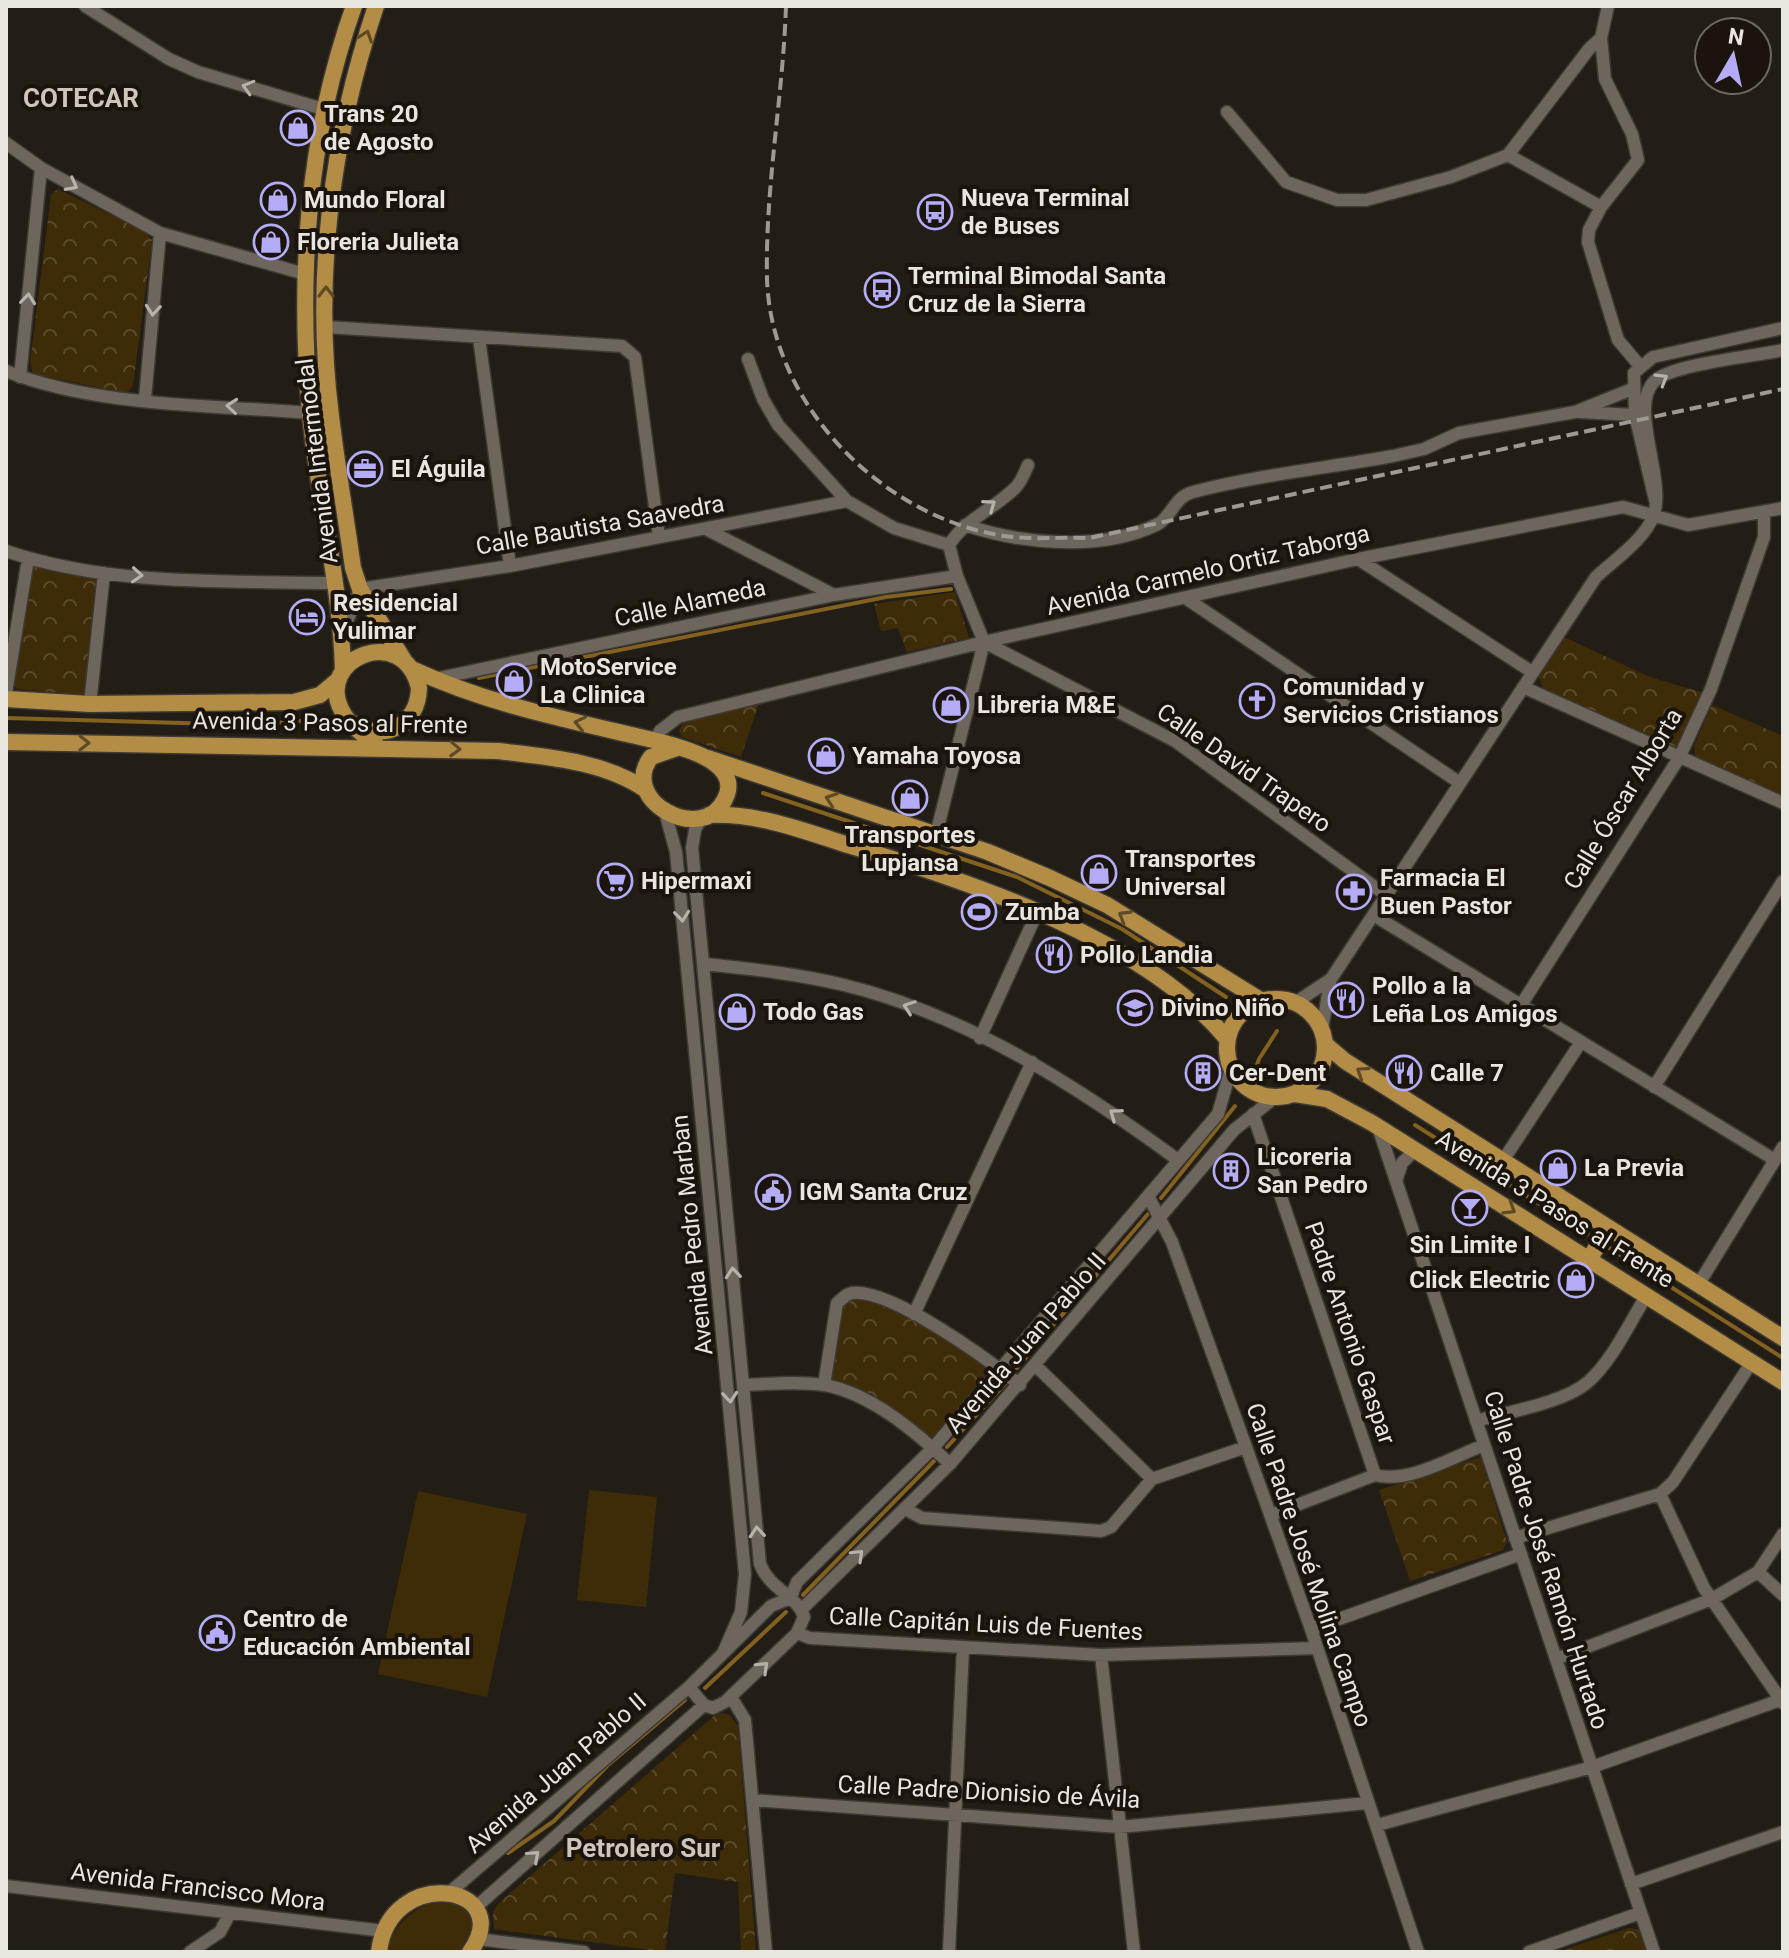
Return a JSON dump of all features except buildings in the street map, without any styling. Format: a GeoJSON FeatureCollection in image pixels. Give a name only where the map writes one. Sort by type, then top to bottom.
{"type":"FeatureCollection","features":[{"type":"Feature","properties":{"kind":"main road","name":"Avenida Intermodal"},"geometry":{"type":"LineString","coordinates":[[341,675],[342,634],[332,583],[310,413],[305,274],[310,196],[323,109],[354,6]]}},
{"type":"Feature","properties":{"kind":"main road","name":"Avenida Intermodal"},"geometry":{"type":"LineString","coordinates":[[376,6],[344,113],[330,198],[327,327],[331,414],[353,568],[360,589],[408,666]]}},
{"type":"Feature","properties":{"kind":"main road"},"geometry":{"type":"LineString","coordinates":[[310,196],[330,198]]}},
{"type":"Feature","properties":{"kind":"main road"},"geometry":{"type":"LineString","coordinates":[[372,652],[395,655],[408,666],[418,698],[403,724],[377,746],[352,723],[338,703],[341,675],[350,662],[372,652]]}},
{"type":"Feature","properties":{"kind":"main road","name":"Avenida 3 Pasos al Frente"},"geometry":{"type":"LineString","coordinates":[[408,666],[492,702],[677,748]]}},
{"type":"Feature","properties":{"kind":"main road","name":"Avenida 3 Pasos al Frente"},"geometry":{"type":"LineString","coordinates":[[6,696],[90,704],[294,702],[320,695],[341,675]]}},
{"type":"Feature","properties":{"kind":"main road"},"geometry":{"type":"LineString","coordinates":[[352,723],[372,732],[393,730],[403,724]]}},
{"type":"Feature","properties":{"kind":"main road","name":"Avenida 3 Pasos al Frente"},"geometry":{"type":"LineString","coordinates":[[6,742],[377,746],[498,751],[541,756],[620,776],[646,790]]}},
{"type":"Feature","properties":{"kind":"main road"},"geometry":{"type":"LineString","coordinates":[[677,748],[936,835],[988,852],[1107,905],[1262,1001],[1295,1003],[1306,1009],[1324,1037],[1325,1056],[1315,1079],[1295,1094],[1274,1098],[1253,1092],[1231,1069],[1227,1039],[1202,1010],[1154,974],[1119,953],[1037,913],[874,853],[765,819],[735,814],[676,817],[665,812],[646,790],[646,764],[659,752],[677,748]]}},
{"type":"Feature","properties":{"kind":"main road"},"geometry":{"type":"LineString","coordinates":[[705,817],[724,802],[728,781],[725,771],[708,758]]}},
{"type":"Feature","properties":{"kind":"main road"},"geometry":{"type":"LineString","coordinates":[[1227,1039],[1239,1015],[1262,1001]]}},
{"type":"Feature","properties":{"kind":"main road","name":"Avenida 3 Pasos al Frente"},"geometry":{"type":"LineString","coordinates":[[1324,1037],[1345,1061],[1502,1162],[1598,1245],[1647,1295],[1783,1382]]}},
{"type":"Feature","properties":{"kind":"main road","name":"Avenida 3 Pasos al Frente"},"geometry":{"type":"LineString","coordinates":[[1295,1094],[1327,1099],[1415,1150],[1598,1245],[1698,1285],[1783,1338]]}},
{"type":"Feature","properties":{"kind":"main road"},"geometry":{"type":"LineString","coordinates":[[379,1952],[384,1931],[402,1908],[415,1898],[450,1892],[465,1897],[476,1907],[474,1946]]}},
{"type":"Feature","properties":{"kind":"street"},"geometry":{"type":"LineString","coordinates":[[85,6],[169,59],[198,72],[323,109]]}},
{"type":"Feature","properties":{"kind":"street"},"geometry":{"type":"LineString","coordinates":[[1608,6],[1601,38],[1605,79],[1639,152],[1633,169],[1601,207],[1589,230],[1589,251],[1618,340],[1640,366]]}},
{"type":"Feature","properties":{"kind":"street"},"geometry":{"type":"LineString","coordinates":[[1227,112],[1286,182],[1337,200],[1391,196],[1508,155],[1589,49],[1601,38]]}},
{"type":"Feature","properties":{"kind":"street"},"geometry":{"type":"LineString","coordinates":[[6,143],[41,168],[160,233],[305,274]]}},
{"type":"Feature","properties":{"kind":"street"},"geometry":{"type":"LineString","coordinates":[[1508,155],[1601,207]]}},
{"type":"Feature","properties":{"kind":"street"},"geometry":{"type":"LineString","coordinates":[[20,377],[41,168]]}},
{"type":"Feature","properties":{"kind":"street"},"geometry":{"type":"LineString","coordinates":[[145,399],[160,233]]}},
{"type":"Feature","properties":{"kind":"street"},"geometry":{"type":"LineString","coordinates":[[327,327],[622,346],[630,351],[635,357],[659,537]]}},
{"type":"Feature","properties":{"kind":"street"},"geometry":{"type":"LineString","coordinates":[[1656,503],[1649,487],[1635,415],[1634,373],[1640,366],[1663,354],[1783,328]]}},
{"type":"Feature","properties":{"kind":"street"},"geometry":{"type":"LineString","coordinates":[[1757,334],[1762,354]]}},
{"type":"Feature","properties":{"kind":"street"},"geometry":{"type":"LineString","coordinates":[[479,338],[510,566]]}},
{"type":"Feature","properties":{"kind":"street"},"geometry":{"type":"LineString","coordinates":[[1324,1037],[1324,1004],[1331,979],[1596,577],[1632,544],[1653,518],[1658,485],[1644,402],[1651,385],[1669,373],[1783,350]]}},
{"type":"Feature","properties":{"kind":"street"},"geometry":{"type":"LineString","coordinates":[[748,359],[763,399],[778,425],[847,501],[894,528],[949,545]]}},
{"type":"Feature","properties":{"kind":"street"},"geometry":{"type":"LineString","coordinates":[[6,371],[74,392],[310,413]]}},
{"type":"Feature","properties":{"kind":"street"},"geometry":{"type":"LineString","coordinates":[[965,525],[1003,538],[1068,541],[1112,537],[1160,523],[1189,493],[1424,449],[1459,433],[1575,412],[1632,389]]}},
{"type":"Feature","properties":{"kind":"street"},"geometry":{"type":"LineString","coordinates":[[1575,412],[1635,415]]}},
{"type":"Feature","properties":{"kind":"street"},"geometry":{"type":"LineString","coordinates":[[949,545],[965,525],[1017,486],[1028,465]]}},
{"type":"Feature","properties":{"kind":"street","name":"Calle Bautista Saavedra"},"geometry":{"type":"LineString","coordinates":[[360,589],[510,566],[847,501]]}},
{"type":"Feature","properties":{"kind":"street","name":"Avenida Carmelo Ortiz Taborga"},"geometry":{"type":"LineString","coordinates":[[655,741],[660,731],[678,717],[984,642],[1358,559],[1623,507],[1653,518],[1688,525],[1783,508]]}},
{"type":"Feature","properties":{"kind":"street","name":"Calle Óscar Alborta"},"geometry":{"type":"LineString","coordinates":[[1521,1005],[1679,758],[1711,689],[1764,537],[1764,512]]}},
{"type":"Feature","properties":{"kind":"street"},"geometry":{"type":"LineString","coordinates":[[706,529],[834,595]]}},
{"type":"Feature","properties":{"kind":"street"},"geometry":{"type":"LineString","coordinates":[[936,835],[984,642],[957,576],[949,545]]}},
{"type":"Feature","properties":{"kind":"street"},"geometry":{"type":"LineString","coordinates":[[6,551],[28,559],[104,573],[202,580],[332,583]]}},
{"type":"Feature","properties":{"kind":"street"},"geometry":{"type":"LineString","coordinates":[[6,696],[28,559]]}},
{"type":"Feature","properties":{"kind":"street"},"geometry":{"type":"LineString","coordinates":[[1358,559],[1532,672]]}},
{"type":"Feature","properties":{"kind":"street"},"geometry":{"type":"LineString","coordinates":[[90,704],[104,573]]}},
{"type":"Feature","properties":{"kind":"street","name":"Calle Alameda"},"geometry":{"type":"LineString","coordinates":[[434,679],[834,595],[957,576]]}},
{"type":"Feature","properties":{"kind":"street"},"geometry":{"type":"LineString","coordinates":[[342,634],[360,589]]}},
{"type":"Feature","properties":{"kind":"street"},"geometry":{"type":"LineString","coordinates":[[1187,599],[1460,783]]}},
{"type":"Feature","properties":{"kind":"street","name":"Calle David Trapero"},"geometry":{"type":"LineString","coordinates":[[984,642],[1175,741],[1387,896]]}},
{"type":"Feature","properties":{"kind":"street"},"geometry":{"type":"LineString","coordinates":[[1523,687],[1783,803]]}},
{"type":"Feature","properties":{"kind":"street","name":"Avenida Pedro Marban"},"geometry":{"type":"LineString","coordinates":[[665,812],[678,867],[745,1574],[744,1599],[724,1651]]}},
{"type":"Feature","properties":{"kind":"street","name":"Avenida Pedro Marban"},"geometry":{"type":"LineString","coordinates":[[705,817],[695,830],[692,848],[760,1564],[771,1584],[802,1609]]}},
{"type":"Feature","properties":{"kind":"street"},"geometry":{"type":"LineString","coordinates":[[1654,1087],[1783,881]]}},
{"type":"Feature","properties":{"kind":"street"},"geometry":{"type":"LineString","coordinates":[[980,1038],[1037,913]]}},
{"type":"Feature","properties":{"kind":"street"},"geometry":{"type":"LineString","coordinates":[[1375,916],[1775,1160]]}},
{"type":"Feature","properties":{"kind":"street"},"geometry":{"type":"LineString","coordinates":[[705,964],[776,971],[847,986],[915,1008],[1032,1062],[1105,1106],[1178,1160]]}},
{"type":"Feature","properties":{"kind":"street"},"geometry":{"type":"LineString","coordinates":[[1295,1003],[1331,979]]}},
{"type":"Feature","properties":{"kind":"street"},"geometry":{"type":"LineString","coordinates":[[1502,1162],[1581,1042]]}},
{"type":"Feature","properties":{"kind":"street"},"geometry":{"type":"LineString","coordinates":[[914,1314],[1032,1062]]}},
{"type":"Feature","properties":{"kind":"street","name":"Avenida Juan Pablo II"},"geometry":{"type":"LineString","coordinates":[[450,1892],[689,1687],[771,1606],[789,1599],[797,1582],[933,1448],[1218,1114],[1231,1069]]}},
{"type":"Feature","properties":{"kind":"street","name":"Avenida Juan Pablo II"},"geometry":{"type":"LineString","coordinates":[[802,1609],[950,1464],[1234,1130],[1274,1098]]}},
{"type":"Feature","properties":{"kind":"street","name":"Padre Antonio Gaspar"},"geometry":{"type":"LineString","coordinates":[[1253,1114],[1375,1475]]}},
{"type":"Feature","properties":{"kind":"street","name":"Calle Padre José Ramón Hurtado"},"geometry":{"type":"LineString","coordinates":[[1378,1127],[1654,1952]]}},
{"type":"Feature","properties":{"kind":"street"},"geometry":{"type":"LineString","coordinates":[[1698,1285],[1783,1147]]}},
{"type":"Feature","properties":{"kind":"street"},"geometry":{"type":"LineString","coordinates":[[1396,1181],[1402,1163],[1415,1150]]}},
{"type":"Feature","properties":{"kind":"street","name":"Calle Padre José Molina Campo"},"geometry":{"type":"LineString","coordinates":[[1148,1196],[1172,1242],[1271,1515],[1418,1952]]}},
{"type":"Feature","properties":{"kind":"street"},"geometry":{"type":"LineString","coordinates":[[824,1385],[837,1303],[848,1293],[862,1293],[914,1314],[1020,1385]]}},
{"type":"Feature","properties":{"kind":"street"},"geometry":{"type":"LineString","coordinates":[[1476,1421],[1570,1394],[1586,1384],[1601,1368],[1647,1295]]}},
{"type":"Feature","properties":{"kind":"street"},"geometry":{"type":"LineString","coordinates":[[1515,1538],[1660,1494],[1673,1482],[1752,1362]]}},
{"type":"Feature","properties":{"kind":"street"},"geometry":{"type":"LineString","coordinates":[[1036,1366],[1152,1479]]}},
{"type":"Feature","properties":{"kind":"street"},"geometry":{"type":"LineString","coordinates":[[743,1385],[824,1385],[867,1401],[933,1448],[950,1464]]}},
{"type":"Feature","properties":{"kind":"street"},"geometry":{"type":"LineString","coordinates":[[1271,1515],[1375,1475],[1388,1479],[1404,1475],[1484,1445]]}},
{"type":"Feature","properties":{"kind":"street"},"geometry":{"type":"LineString","coordinates":[[905,1509],[922,1518],[1101,1531],[1111,1527],[1152,1479],[1246,1447]]}},
{"type":"Feature","properties":{"kind":"street"},"geometry":{"type":"LineString","coordinates":[[1377,1825],[1592,1767],[1782,1701],[1712,1599],[1660,1494]]}},
{"type":"Feature","properties":{"kind":"street"},"geometry":{"type":"LineString","coordinates":[[1556,1659],[1712,1599],[1758,1572],[1783,1534]]}},
{"type":"Feature","properties":{"kind":"street"},"geometry":{"type":"LineString","coordinates":[[1311,1629],[1521,1554]]}},
{"type":"Feature","properties":{"kind":"street"},"geometry":{"type":"LineString","coordinates":[[1758,1572],[1783,1595]]}},
{"type":"Feature","properties":{"kind":"street"},"geometry":{"type":"LineString","coordinates":[[689,1687],[704,1705],[720,1706],[797,1633],[804,1617],[802,1609]]}},
{"type":"Feature","properties":{"kind":"street","name":"Calle Capitán Luis de Fuentes"},"geometry":{"type":"LineString","coordinates":[[797,1633],[810,1638],[1101,1655],[1317,1648]]}},
{"type":"Feature","properties":{"kind":"street"},"geometry":{"type":"LineString","coordinates":[[949,1952],[963,1647]]}},
{"type":"Feature","properties":{"kind":"street"},"geometry":{"type":"LineString","coordinates":[[1101,1655],[1134,1952]]}},
{"type":"Feature","properties":{"kind":"street"},"geometry":{"type":"LineString","coordinates":[[731,1697],[745,1720],[766,1952]]}},
{"type":"Feature","properties":{"kind":"street","name":"Avenida Juan Pablo II"},"geometry":{"type":"LineString","coordinates":[[476,1907],[704,1705]]}},
{"type":"Feature","properties":{"kind":"street","name":"Calle Padre Dionisio de Ávila"},"geometry":{"type":"LineString","coordinates":[[752,1800],[1120,1827],[1367,1803]]}},
{"type":"Feature","properties":{"kind":"street"},"geometry":{"type":"LineString","coordinates":[[1631,1884],[1783,1832]]}},
{"type":"Feature","properties":{"kind":"street","name":"Avenida Francisco Mora"},"geometry":{"type":"LineString","coordinates":[[6,1886],[384,1931]]}},
{"type":"Feature","properties":{"kind":"street"},"geometry":{"type":"LineString","coordinates":[[190,1952],[220,1932],[230,1913]]}},
{"type":"Feature","properties":{"kind":"street"},"geometry":{"type":"LineString","coordinates":[[1529,1952],[1640,1913]]}},
{"type":"Feature","properties":{"kind":"street"},"geometry":{"type":"LineString","coordinates":[[474,1946],[584,1952]]}},
{"type":"Feature","properties":{"kind":"green space"},"geometry":{"type":"Polygon","coordinates":[[[58,189],[144,231],[152,240],[133,386],[127,393],[33,374],[30,363],[51,195],[58,189]]]}},
{"type":"Feature","properties":{"kind":"green space"},"geometry":{"type":"Polygon","coordinates":[[[34,565],[102,576],[85,695],[17,689],[14,685],[34,565]]]}},
{"type":"Feature","properties":{"kind":"green space"},"geometry":{"type":"Polygon","coordinates":[[[955,592],[969,638],[907,652],[898,628],[881,631],[874,604],[955,592]]]}},
{"type":"Feature","properties":{"kind":"green space"},"geometry":{"type":"Polygon","coordinates":[[[1564,637],[1650,677],[1704,693],[1678,746],[1671,747],[1544,691],[1539,677],[1564,637]]]}},
{"type":"Feature","properties":{"kind":"green space"},"geometry":{"type":"Polygon","coordinates":[[[760,700],[741,757],[682,737],[679,732],[684,719],[760,700]]]}},
{"type":"Feature","properties":{"kind":"green space"},"geometry":{"type":"Polygon","coordinates":[[[1712,705],[1783,736],[1783,799],[1696,760],[1694,746],[1712,705]]]}},
{"type":"Feature","properties":{"kind":"green space"},"geometry":{"type":"Polygon","coordinates":[[[850,1299],[866,1301],[903,1316],[993,1369],[932,1438],[832,1378],[841,1311],[850,1299]]]}},
{"type":"Feature","properties":{"kind":"green space"},"geometry":{"type":"Polygon","coordinates":[[[1481,1457],[1507,1542],[1503,1550],[1410,1581],[1379,1490],[1481,1457]]]}},
{"type":"Feature","properties":{"kind":"green space"},"geometry":{"type":"Polygon","coordinates":[[[589,1490],[657,1497],[646,1607],[577,1600],[589,1490]]]}},
{"type":"Feature","properties":{"kind":"green space"},"geometry":{"type":"Polygon","coordinates":[[[418,1491],[527,1514],[487,1697],[378,1674],[418,1491]]]}},
{"type":"Feature","properties":{"kind":"green space"},"geometry":{"type":"Polygon","coordinates":[[[715,1715],[730,1715],[738,1726],[756,1952],[741,1952],[738,1882],[675,1873],[665,1952],[494,1929],[493,1912],[498,1904],[715,1715]]]}},
{"type":"Feature","properties":{"kind":"green space"},"geometry":{"type":"Polygon","coordinates":[[[435,1901],[460,1901],[471,1913],[471,1936],[462,1952],[385,1952],[404,1920],[417,1909],[435,1901]]]}},
{"type":"Feature","properties":{"kind":"green space"},"geometry":{"type":"Polygon","coordinates":[[[1629,1928],[1642,1930],[1650,1952],[1557,1952],[1629,1928]]]}},
{"type":"Feature","properties":{"kind":"waterway"},"geometry":{"type":"LineString","coordinates":[[479,678],[886,597],[951,589]]}},
{"type":"Feature","properties":{"kind":"waterway"},"geometry":{"type":"LineString","coordinates":[[6,718],[252,725],[324,719]]}},
{"type":"Feature","properties":{"kind":"waterway"},"geometry":{"type":"LineString","coordinates":[[763,793],[1017,877],[1122,929],[1226,997]]}},
{"type":"Feature","properties":{"kind":"waterway"},"geometry":{"type":"LineString","coordinates":[[1252,1080],[1259,1059],[1277,1031]]}},
{"type":"Feature","properties":{"kind":"waterway"},"geometry":{"type":"LineString","coordinates":[[1161,1198],[1235,1106]]}},
{"type":"Feature","properties":{"kind":"waterway"},"geometry":{"type":"LineString","coordinates":[[1415,1125],[1595,1239]]}},
{"type":"Feature","properties":{"kind":"waterway"},"geometry":{"type":"LineString","coordinates":[[1017,1368],[1148,1214]]}},
{"type":"Feature","properties":{"kind":"waterway"},"geometry":{"type":"LineString","coordinates":[[1603,1244],[1783,1358]]}},
{"type":"Feature","properties":{"kind":"waterway"},"geometry":{"type":"LineString","coordinates":[[947,1447],[1005,1384]]}},
{"type":"Feature","properties":{"kind":"waterway"},"geometry":{"type":"LineString","coordinates":[[803,1595],[934,1461]]}},
{"type":"Feature","properties":{"kind":"waterway"},"geometry":{"type":"LineString","coordinates":[[705,1688],[786,1612]]}},
{"type":"Feature","properties":{"kind":"waterway"},"geometry":{"type":"LineString","coordinates":[[508,1853],[554,1821],[608,1765],[685,1700]]}},
{"type":"Feature","properties":{"kind":"railway"},"geometry":{"type":"LineString","coordinates":[[786,6],[767,245],[767,279],[773,325],[788,369],[811,410],[841,447],[876,479],[916,505],[959,525],[1004,536],[1089,538],[1783,389]]}},
{"type":"Feature","properties":{"kind":"place","name":"Trans 20 de Agosto"},"geometry":{"type":"Point","coordinates":[298,128]}},
{"type":"Feature","properties":{"kind":"place","name":"Mundo Floral"},"geometry":{"type":"Point","coordinates":[278,200]}},
{"type":"Feature","properties":{"kind":"place","name":"Nueva Terminal de Buses"},"geometry":{"type":"Point","coordinates":[935,212]}},
{"type":"Feature","properties":{"kind":"place","name":"Floreria Julieta"},"geometry":{"type":"Point","coordinates":[271,242]}},
{"type":"Feature","properties":{"kind":"place","name":"Terminal Bimodal Santa Cruz de la Sierra"},"geometry":{"type":"Point","coordinates":[882,290]}},
{"type":"Feature","properties":{"kind":"place","name":"El Águila"},"geometry":{"type":"Point","coordinates":[365,469]}},
{"type":"Feature","properties":{"kind":"place","name":"Residencial Yulimar"},"geometry":{"type":"Point","coordinates":[307,617]}},
{"type":"Feature","properties":{"kind":"place","name":"MotoService La Clinica"},"geometry":{"type":"Point","coordinates":[514,681]}},
{"type":"Feature","properties":{"kind":"place","name":"Comunidad y Servicios Cristianos"},"geometry":{"type":"Point","coordinates":[1257,701]}},
{"type":"Feature","properties":{"kind":"place","name":"Libreria M&E"},"geometry":{"type":"Point","coordinates":[951,705]}},
{"type":"Feature","properties":{"kind":"place","name":"Yamaha Toyosa"},"geometry":{"type":"Point","coordinates":[826,756]}},
{"type":"Feature","properties":{"kind":"place","name":"Transportes Lupjansa"},"geometry":{"type":"Point","coordinates":[910,798]}},
{"type":"Feature","properties":{"kind":"place","name":"Transportes Universal"},"geometry":{"type":"Point","coordinates":[1099,873]}},
{"type":"Feature","properties":{"kind":"place","name":"Hipermaxi"},"geometry":{"type":"Point","coordinates":[615,881]}},
{"type":"Feature","properties":{"kind":"place","name":"Farmacia El Buen Pastor"},"geometry":{"type":"Point","coordinates":[1354,892]}},
{"type":"Feature","properties":{"kind":"place","name":"Zumba"},"geometry":{"type":"Point","coordinates":[979,912]}},
{"type":"Feature","properties":{"kind":"place","name":"Pollo Landia"},"geometry":{"type":"Point","coordinates":[1054,955]}},
{"type":"Feature","properties":{"kind":"place","name":"Pollo a la Leña Los Amigos"},"geometry":{"type":"Point","coordinates":[1346,1000]}},
{"type":"Feature","properties":{"kind":"place","name":"Divino Niño"},"geometry":{"type":"Point","coordinates":[1135,1008]}},
{"type":"Feature","properties":{"kind":"place","name":"Todo Gas"},"geometry":{"type":"Point","coordinates":[737,1012]}},
{"type":"Feature","properties":{"kind":"place","name":"Cer-Dent"},"geometry":{"type":"Point","coordinates":[1203,1073]}},
{"type":"Feature","properties":{"kind":"place","name":"Calle 7"},"geometry":{"type":"Point","coordinates":[1404,1073]}},
{"type":"Feature","properties":{"kind":"place","name":"La Previa"},"geometry":{"type":"Point","coordinates":[1558,1168]}},
{"type":"Feature","properties":{"kind":"place","name":"Licoreria San Pedro"},"geometry":{"type":"Point","coordinates":[1231,1171]}},
{"type":"Feature","properties":{"kind":"place","name":"IGM Santa Cruz"},"geometry":{"type":"Point","coordinates":[773,1192]}},
{"type":"Feature","properties":{"kind":"place","name":"Sin Limite I"},"geometry":{"type":"Point","coordinates":[1470,1208]}},
{"type":"Feature","properties":{"kind":"place","name":"Click Electric"},"geometry":{"type":"Point","coordinates":[1576,1280]}},
{"type":"Feature","properties":{"kind":"place","name":"Centro de Educación Ambiental"},"geometry":{"type":"Point","coordinates":[217,1633]}},
{"type":"Feature","properties":{"kind":"district","name":"COTECAR"},"geometry":{"type":"Point","coordinates":[81,98]}},
{"type":"Feature","properties":{"kind":"district","name":"Petrolero Sur"},"geometry":{"type":"Point","coordinates":[643,1848]}}]}
